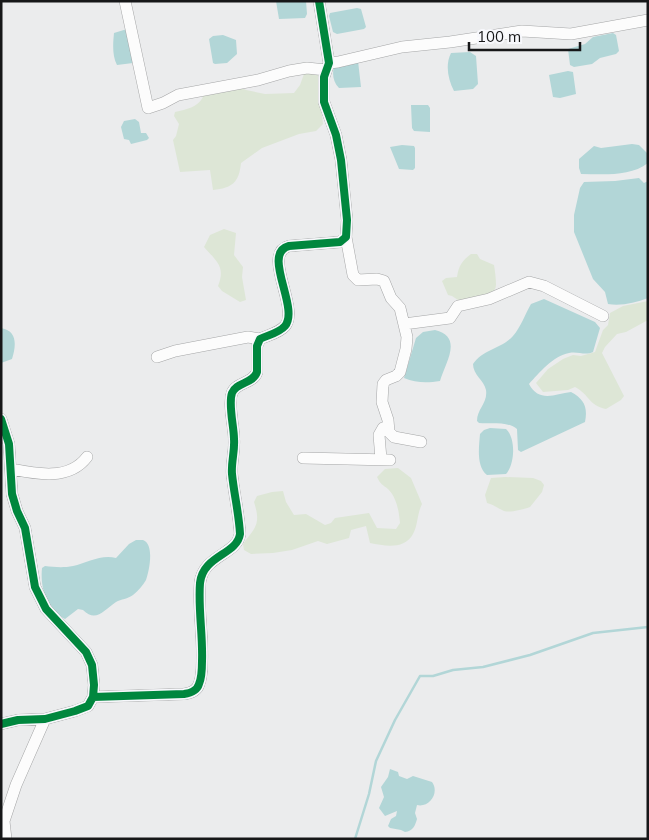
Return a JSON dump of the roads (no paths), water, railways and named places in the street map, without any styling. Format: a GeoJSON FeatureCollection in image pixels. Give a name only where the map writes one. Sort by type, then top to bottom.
{"type":"FeatureCollection","features":[{"type":"Feature","properties":{"kind":"street"},"geometry":{"type":"LineString","coordinates":[[125,1],[148,108],[178,95],[258,80],[289,71],[328,66],[402,46],[450,42],[522,31],[571,34],[648,20]]}},
{"type":"Feature","properties":{"kind":"street"},"geometry":{"type":"LineString","coordinates":[[319,1],[328,66],[323,83],[324,102],[336,135],[341,160],[347,220],[346,236],[353,275],[358,280],[377,279],[384,281],[391,298],[400,308],[407,337],[404,360],[400,372],[383,384],[382,394],[389,432],[394,438],[422,442]]}},
{"type":"Feature","properties":{"kind":"street"},"geometry":{"type":"LineString","coordinates":[[157,357],[175,351],[248,337],[260,339],[283,328],[288,321],[288,311],[278,262],[281,250],[289,246],[340,242],[346,236]]}},
{"type":"Feature","properties":{"kind":"street"},"geometry":{"type":"LineString","coordinates":[[404,324],[450,318],[458,306],[489,299],[501,292],[515,289],[529,282],[544,286],[603,316]]}},
{"type":"Feature","properties":{"kind":"street"},"geometry":{"type":"LineString","coordinates":[[93,697],[184,694],[194,691],[200,684],[202,659],[200,609],[202,576],[209,564],[238,542],[240,534],[232,473],[234,439],[231,396],[237,387],[256,376],[257,346],[260,339]]}},
{"type":"Feature","properties":{"kind":"street"},"geometry":{"type":"LineString","coordinates":[[1,419],[9,444],[12,494],[25,528],[35,587],[46,609],[82,646],[90,660],[94,680],[93,697],[88,706],[45,719],[18,720],[1,724]]}},
{"type":"Feature","properties":{"kind":"street"},"geometry":{"type":"LineString","coordinates":[[303,458],[385,460],[379,435],[383,428],[388,426]]}},
{"type":"Feature","properties":{"kind":"street"},"geometry":{"type":"LineString","coordinates":[[11,469],[41,474],[59,473],[80,466],[87,457]]}},
{"type":"Feature","properties":{"kind":"street"},"geometry":{"type":"LineString","coordinates":[[6,839],[4,821],[13,792],[45,719]]}},
{"type":"Feature","properties":{"kind":"water"},"geometry":{"type":"Polygon","coordinates":[[[276,1],[306,1],[307,14],[305,18],[279,19],[276,1]]]}},
{"type":"Feature","properties":{"kind":"water"},"geometry":{"type":"Polygon","coordinates":[[[357,8],[361,9],[366,27],[364,29],[337,34],[333,32],[330,13],[357,8]]]}},
{"type":"Feature","properties":{"kind":"water"},"geometry":{"type":"Polygon","coordinates":[[[127,29],[133,63],[117,65],[113,45],[114,33],[127,29]]]}},
{"type":"Feature","properties":{"kind":"water"},"geometry":{"type":"Polygon","coordinates":[[[613,33],[616,35],[619,51],[616,54],[600,58],[592,64],[574,67],[570,65],[568,49],[585,44],[593,37],[613,33]]]}},
{"type":"Feature","properties":{"kind":"water"},"geometry":{"type":"Polygon","coordinates":[[[223,35],[236,40],[237,54],[227,63],[215,64],[213,63],[209,39],[213,36],[223,35]]]}},
{"type":"Feature","properties":{"kind":"water"},"geometry":{"type":"Polygon","coordinates":[[[470,52],[476,56],[478,84],[473,89],[454,91],[448,72],[448,62],[451,53],[470,52]]]}},
{"type":"Feature","properties":{"kind":"water"},"geometry":{"type":"Polygon","coordinates":[[[358,61],[361,87],[339,88],[333,78],[334,66],[358,61]]]}},
{"type":"Feature","properties":{"kind":"water"},"geometry":{"type":"Polygon","coordinates":[[[568,71],[573,72],[576,94],[560,98],[553,97],[549,75],[568,71]]]}},
{"type":"Feature","properties":{"kind":"water"},"geometry":{"type":"Polygon","coordinates":[[[411,105],[428,105],[430,108],[430,132],[414,131],[412,128],[411,105]]]}},
{"type":"Feature","properties":{"kind":"water"},"geometry":{"type":"Polygon","coordinates":[[[135,119],[139,122],[141,133],[146,133],[149,138],[131,144],[129,140],[124,139],[121,127],[124,121],[135,119]]]}},
{"type":"Feature","properties":{"kind":"water"},"geometry":{"type":"Polygon","coordinates":[[[632,144],[639,145],[647,153],[648,163],[625,173],[581,174],[579,159],[594,146],[601,148],[632,144]]]}},
{"type":"Feature","properties":{"kind":"water"},"geometry":{"type":"Polygon","coordinates":[[[414,146],[415,148],[415,168],[413,170],[399,169],[390,147],[414,146]]]}},
{"type":"Feature","properties":{"kind":"water"},"geometry":{"type":"Polygon","coordinates":[[[639,178],[644,183],[648,181],[648,298],[628,304],[608,304],[605,292],[593,279],[574,232],[574,215],[580,188],[584,182],[639,178]]]}},
{"type":"Feature","properties":{"kind":"water"},"geometry":{"type":"Polygon","coordinates":[[[544,299],[595,322],[600,328],[593,352],[587,354],[569,353],[557,358],[529,384],[533,390],[542,395],[548,396],[571,392],[584,404],[586,412],[585,422],[521,452],[518,450],[517,429],[513,426],[479,423],[477,421],[485,399],[486,390],[473,368],[473,364],[482,355],[503,344],[513,336],[521,325],[531,304],[544,299]]]}},
{"type":"Feature","properties":{"kind":"water"},"geometry":{"type":"Polygon","coordinates":[[[1,328],[10,332],[15,344],[12,359],[1,363],[1,328]]]}},
{"type":"Feature","properties":{"kind":"water"},"geometry":{"type":"Polygon","coordinates":[[[435,330],[444,333],[449,338],[451,344],[440,381],[422,382],[404,378],[416,338],[423,332],[435,330]]]}},
{"type":"Feature","properties":{"kind":"water"},"geometry":{"type":"Polygon","coordinates":[[[490,428],[506,429],[511,438],[513,458],[506,474],[487,475],[481,467],[479,456],[480,434],[490,428]]]}},
{"type":"Feature","properties":{"kind":"water"},"geometry":{"type":"Polygon","coordinates":[[[136,540],[143,540],[147,543],[150,558],[146,580],[133,595],[116,602],[100,614],[92,615],[78,609],[65,619],[58,615],[49,603],[43,590],[42,568],[45,566],[73,566],[105,557],[116,558],[129,544],[136,540]]]}},
{"type":"Feature","properties":{"kind":"water"},"geometry":{"type":"Polygon","coordinates":[[[390,769],[398,772],[399,776],[407,779],[413,776],[432,782],[434,786],[435,791],[432,799],[426,804],[417,805],[415,813],[417,819],[410,831],[405,832],[390,828],[388,826],[391,819],[396,816],[397,811],[385,816],[379,808],[384,797],[381,787],[388,777],[390,769]]]}},
{"type":"Feature","properties":{"kind":"waterway"},"geometry":{"type":"LineString","coordinates":[[355,839],[369,794],[376,761],[395,720],[420,676],[433,676],[453,670],[483,667],[530,655],[593,633],[648,627]]}}]}
